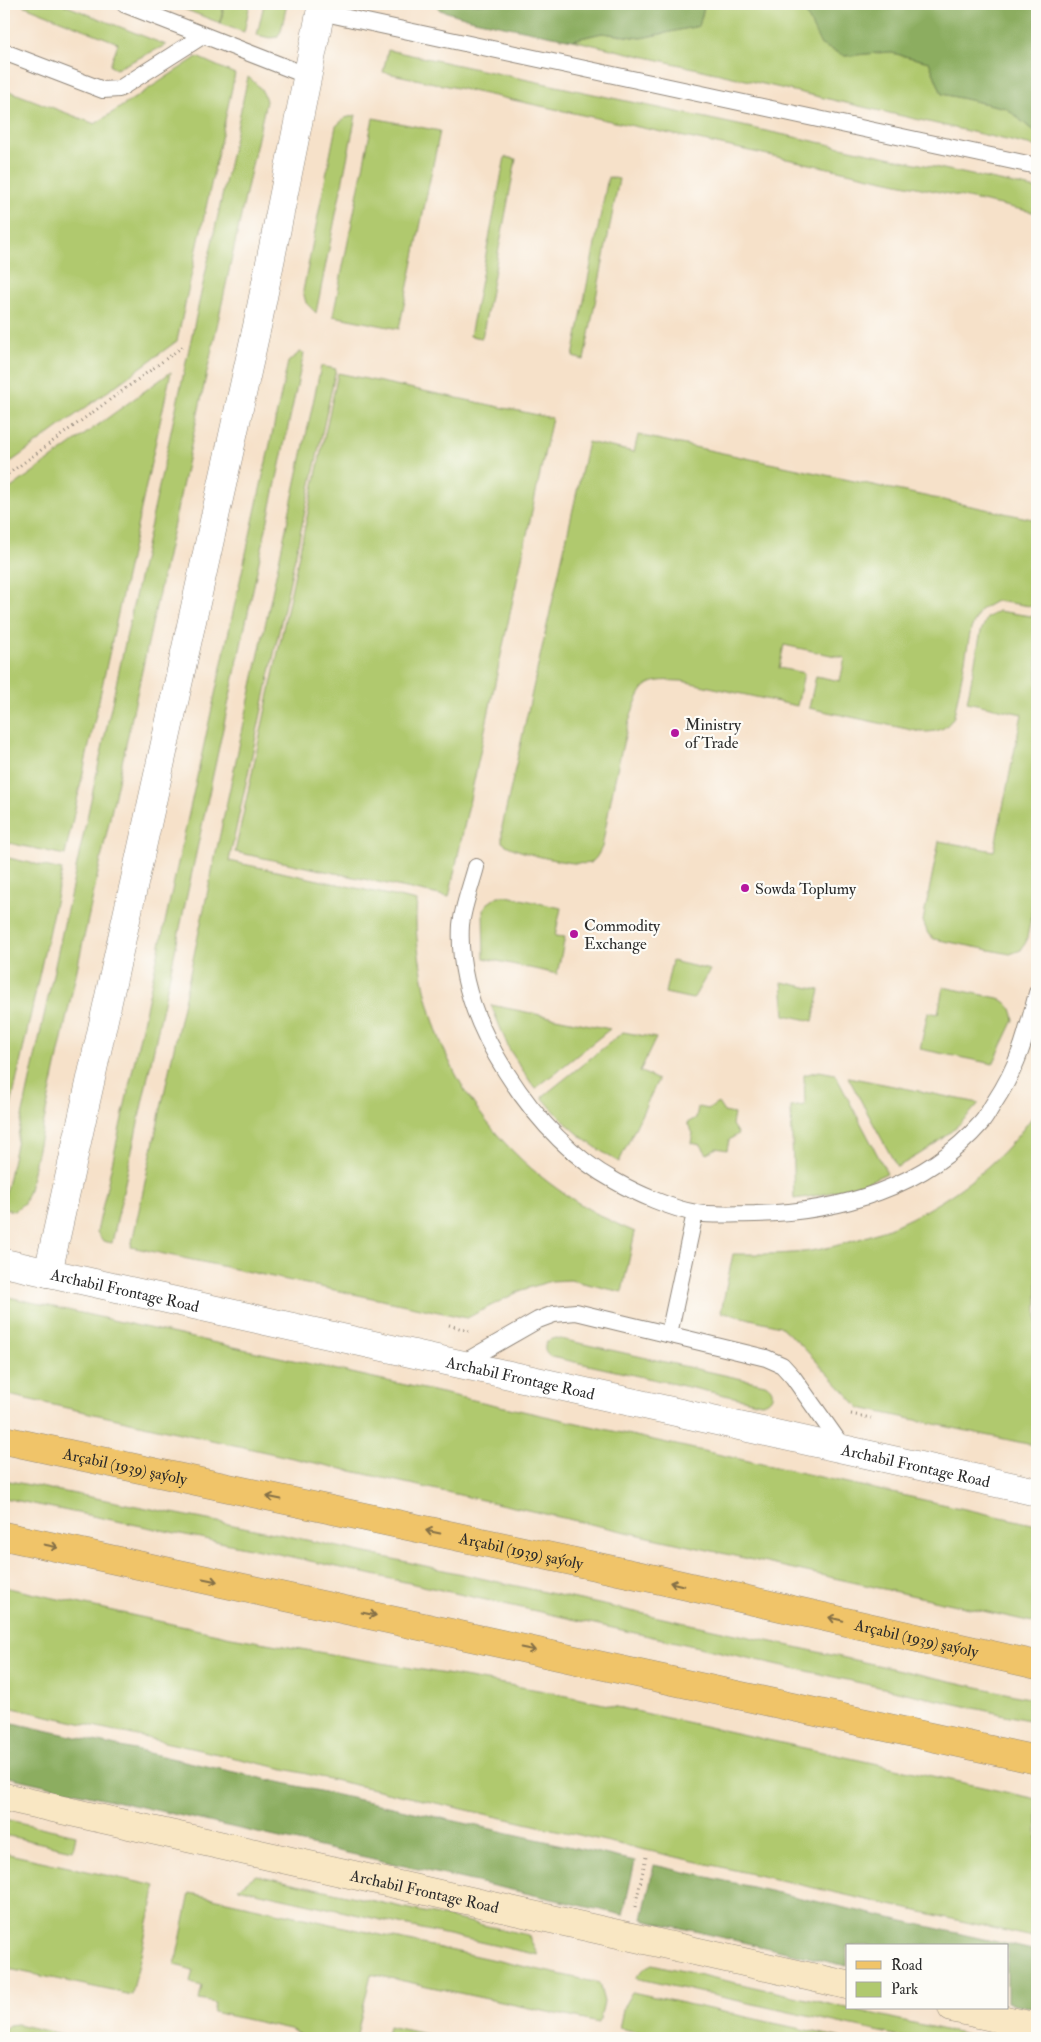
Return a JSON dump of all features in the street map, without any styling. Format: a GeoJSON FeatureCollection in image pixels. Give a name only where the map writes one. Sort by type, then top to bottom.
{"type":"FeatureCollection","features":[{"type":"Feature","properties":{"kind":"main road","name":"Arçabil (1939) şaýoly"},"geometry":{"type":"LineString","coordinates":[[4,1440],[660,1580],[1037,1665]]}},
{"type":"Feature","properties":{"kind":"main road"},"geometry":{"type":"LineString","coordinates":[[4,1536],[1037,1760]]}},
{"type":"Feature","properties":{"kind":"street"},"geometry":{"type":"LineString","coordinates":[[48,1273],[258,322],[321,8]]}},
{"type":"Feature","properties":{"kind":"street","name":"Archabil Frontage Road"},"geometry":{"type":"LineString","coordinates":[[4,1263],[1037,1492]]}},
{"type":"Feature","properties":{"kind":"street","name":"Archabil Frontage Road"},"geometry":{"type":"LineString","coordinates":[[4,1796],[846,1985]]}},
{"type":"Feature","properties":{"kind":"street"},"geometry":{"type":"LineString","coordinates":[[961,2010],[1037,2027]]}},
{"type":"Feature","properties":{"kind":"lane"},"geometry":{"type":"LineString","coordinates":[[124,4],[308,76]]}},
{"type":"Feature","properties":{"kind":"lane"},"geometry":{"type":"LineString","coordinates":[[321,8],[1037,166]]}},
{"type":"Feature","properties":{"kind":"lane"},"geometry":{"type":"LineString","coordinates":[[4,52],[103,90],[119,89],[204,35]]}},
{"type":"Feature","properties":{"kind":"lane"},"geometry":{"type":"LineString","coordinates":[[476,867],[461,923],[462,953],[467,989],[495,1055],[539,1118],[568,1149],[614,1181],[653,1199],[695,1213],[750,1214],[789,1213],[812,1210],[848,1203],[886,1190],[921,1172],[953,1151],[983,1121],[1010,1078],[1025,1042],[1037,993]]}},
{"type":"Feature","properties":{"kind":"lane"},"geometry":{"type":"LineString","coordinates":[[669,1334],[695,1213]]}},
{"type":"Feature","properties":{"kind":"lane"},"geometry":{"type":"LineString","coordinates":[[461,1364],[538,1320],[554,1314],[576,1312],[766,1358],[782,1365],[793,1377],[844,1449]]}},
{"type":"Feature","properties":{"kind":"path"},"geometry":{"type":"LineString","coordinates":[[4,477],[185,345]]}},
{"type":"Feature","properties":{"kind":"path"},"geometry":{"type":"LineString","coordinates":[[629,1936],[646,1856]]}},
{"type":"Feature","properties":{"kind":"green space"},"geometry":{"type":"Polygon","coordinates":[[[20,4],[62,4],[166,45],[116,69],[110,66],[118,43],[20,4]]]}},
{"type":"Feature","properties":{"kind":"green space"},"geometry":{"type":"Polygon","coordinates":[[[171,4],[224,4],[220,23],[171,4]]]}},
{"type":"Feature","properties":{"kind":"green space"},"geometry":{"type":"Polygon","coordinates":[[[225,4],[250,4],[244,32],[220,24],[225,4]]]}},
{"type":"Feature","properties":{"kind":"green space"},"geometry":{"type":"Polygon","coordinates":[[[264,4],[287,4],[281,31],[277,37],[270,38],[257,35],[264,4]]]}},
{"type":"Feature","properties":{"kind":"green space"},"geometry":{"type":"Polygon","coordinates":[[[434,4],[705,4],[699,26],[641,38],[602,33],[572,40],[474,20],[440,10],[434,4]]]}},
{"type":"Feature","properties":{"kind":"green space"},"geometry":{"type":"Polygon","coordinates":[[[705,4],[805,4],[807,16],[845,56],[888,52],[929,62],[942,94],[1006,108],[1037,134],[1037,147],[572,40],[602,33],[641,38],[699,26],[705,4]]]}},
{"type":"Feature","properties":{"kind":"green space"},"geometry":{"type":"Polygon","coordinates":[[[805,4],[1037,4],[1037,134],[1006,108],[942,94],[929,62],[888,52],[845,56],[821,45],[807,16],[805,4]]]}},
{"type":"Feature","properties":{"kind":"green space"},"geometry":{"type":"Polygon","coordinates":[[[388,50],[1037,189],[1037,213],[383,72],[388,50]]]}},
{"type":"Feature","properties":{"kind":"green space"},"geometry":{"type":"Polygon","coordinates":[[[197,57],[235,74],[177,341],[4,467],[4,89],[95,124],[197,57]]]}},
{"type":"Feature","properties":{"kind":"green space"},"geometry":{"type":"Polygon","coordinates":[[[248,77],[259,87],[266,101],[29,1190],[24,1203],[14,1211],[4,1209],[4,1200],[248,77]]]}},
{"type":"Feature","properties":{"kind":"green space"},"geometry":{"type":"Polygon","coordinates":[[[356,115],[316,313],[306,303],[303,291],[336,126],[345,118],[356,115]]]}},
{"type":"Feature","properties":{"kind":"green space"},"geometry":{"type":"Polygon","coordinates":[[[373,118],[440,131],[399,329],[333,316],[373,118]]]}},
{"type":"Feature","properties":{"kind":"green space"},"geometry":{"type":"Polygon","coordinates":[[[505,157],[516,159],[482,338],[470,336],[505,157]]]}},
{"type":"Feature","properties":{"kind":"green space"},"geometry":{"type":"Polygon","coordinates":[[[608,177],[619,179],[584,360],[573,357],[608,177]]]}},
{"type":"Feature","properties":{"kind":"green space"},"geometry":{"type":"Polygon","coordinates":[[[300,352],[304,353],[112,1243],[103,1241],[97,1232],[288,362],[300,352]]]}},
{"type":"Feature","properties":{"kind":"green space"},"geometry":{"type":"Polygon","coordinates":[[[321,366],[336,369],[229,861],[417,901],[416,928],[422,973],[432,1017],[448,1058],[469,1096],[494,1131],[524,1162],[557,1189],[595,1212],[635,1232],[622,1292],[570,1280],[551,1281],[522,1290],[467,1318],[131,1247],[321,366]]]}},
{"type":"Feature","properties":{"kind":"green space"},"geometry":{"type":"Polygon","coordinates":[[[171,372],[65,855],[4,842],[4,493],[171,372]]]}},
{"type":"Feature","properties":{"kind":"green space"},"geometry":{"type":"Polygon","coordinates":[[[338,373],[552,418],[449,897],[235,852],[338,373]]]}},
{"type":"Feature","properties":{"kind":"green space"},"geometry":{"type":"Polygon","coordinates":[[[638,435],[1037,520],[1037,607],[996,601],[980,610],[971,629],[954,716],[944,728],[931,732],[921,732],[809,708],[816,676],[840,681],[845,658],[784,645],[779,668],[804,673],[797,706],[682,681],[653,682],[645,687],[631,715],[613,788],[602,847],[596,858],[590,863],[572,863],[530,854],[508,846],[502,842],[502,827],[588,442],[634,452],[638,435]]]}},
{"type":"Feature","properties":{"kind":"green space"},"geometry":{"type":"Polygon","coordinates":[[[998,611],[1037,617],[1037,890],[1026,942],[1021,950],[1010,954],[934,939],[928,934],[923,921],[939,841],[994,851],[1022,714],[967,702],[981,631],[987,618],[998,611]]]}},
{"type":"Feature","properties":{"kind":"green space"},"geometry":{"type":"Polygon","coordinates":[[[4,857],[62,870],[4,1138],[4,857]]]}},
{"type":"Feature","properties":{"kind":"green space"},"geometry":{"type":"Polygon","coordinates":[[[498,896],[507,896],[561,908],[555,936],[565,937],[557,974],[484,958],[483,910],[487,904],[498,896]]]}},
{"type":"Feature","properties":{"kind":"green space"},"geometry":{"type":"Polygon","coordinates":[[[672,961],[710,970],[693,999],[665,993],[672,961]]]}},
{"type":"Feature","properties":{"kind":"green space"},"geometry":{"type":"Polygon","coordinates":[[[782,982],[820,990],[813,1021],[785,1015],[782,982]]]}},
{"type":"Feature","properties":{"kind":"green space"},"geometry":{"type":"Polygon","coordinates":[[[943,987],[998,998],[1009,1006],[1014,1020],[993,1064],[920,1049],[928,1012],[938,1014],[943,987]]]}},
{"type":"Feature","properties":{"kind":"green space"},"geometry":{"type":"Polygon","coordinates":[[[491,1005],[610,1029],[535,1089],[509,1049],[491,1005]]]}},
{"type":"Feature","properties":{"kind":"green space"},"geometry":{"type":"Polygon","coordinates":[[[623,1032],[656,1038],[640,1071],[658,1080],[619,1162],[577,1133],[542,1097],[623,1032]]]}},
{"type":"Feature","properties":{"kind":"green space"},"geometry":{"type":"Polygon","coordinates":[[[819,1071],[835,1074],[887,1173],[842,1190],[794,1199],[791,1107],[805,1105],[804,1075],[819,1071]]]}},
{"type":"Feature","properties":{"kind":"green space"},"geometry":{"type":"Polygon","coordinates":[[[848,1077],[979,1103],[941,1139],[897,1167],[848,1077]]]}},
{"type":"Feature","properties":{"kind":"green space"},"geometry":{"type":"Polygon","coordinates":[[[718,1103],[724,1112],[734,1114],[732,1125],[738,1134],[729,1140],[727,1150],[716,1148],[707,1154],[701,1145],[691,1143],[693,1133],[687,1123],[696,1118],[698,1107],[709,1109],[718,1103]]]}},
{"type":"Feature","properties":{"kind":"green space"},"geometry":{"type":"Polygon","coordinates":[[[1037,1110],[1037,1446],[860,1408],[801,1345],[780,1326],[721,1312],[733,1254],[786,1253],[817,1250],[849,1242],[911,1218],[969,1182],[994,1161],[1017,1137],[1037,1110]]]}},
{"type":"Feature","properties":{"kind":"green space"},"geometry":{"type":"Polygon","coordinates":[[[4,1296],[1037,1525],[1037,1623],[4,1394],[4,1296]]]}},
{"type":"Feature","properties":{"kind":"green space"},"geometry":{"type":"Polygon","coordinates":[[[556,1338],[765,1384],[771,1389],[772,1395],[771,1398],[761,1403],[552,1357],[546,1352],[545,1346],[548,1341],[556,1338]]]}},
{"type":"Feature","properties":{"kind":"green space"},"geometry":{"type":"Polygon","coordinates":[[[4,1480],[279,1534],[1037,1700],[1037,1722],[274,1553],[4,1498],[4,1480]]]}},
{"type":"Feature","properties":{"kind":"green space"},"geometry":{"type":"Polygon","coordinates":[[[4,1587],[231,1637],[544,1691],[1037,1799],[1037,1938],[4,1706],[4,1587]]]}},
{"type":"Feature","properties":{"kind":"green space"},"geometry":{"type":"Polygon","coordinates":[[[4,1721],[635,1861],[623,1915],[4,1776],[4,1721]]]}},
{"type":"Feature","properties":{"kind":"green space"},"geometry":{"type":"Polygon","coordinates":[[[4,1819],[76,1835],[73,1850],[4,1835],[4,1819]]]}},
{"type":"Feature","properties":{"kind":"green space"},"geometry":{"type":"Polygon","coordinates":[[[4,1853],[156,1886],[132,1995],[4,1968],[4,1853]]]}},
{"type":"Feature","properties":{"kind":"green space"},"geometry":{"type":"Polygon","coordinates":[[[654,1865],[1006,1944],[846,1944],[846,1966],[642,1919],[654,1865]]]}},
{"type":"Feature","properties":{"kind":"green space"},"geometry":{"type":"Polygon","coordinates":[[[256,1875],[528,1935],[538,1955],[238,1888],[256,1875]]]}},
{"type":"Feature","properties":{"kind":"green space"},"geometry":{"type":"Polygon","coordinates":[[[190,1893],[599,1983],[604,2002],[599,2023],[371,1974],[356,2038],[307,2038],[290,2029],[213,2012],[215,2003],[199,2000],[202,1986],[190,1983],[193,1970],[175,1965],[190,1893]]]}},
{"type":"Feature","properties":{"kind":"green space"},"geometry":{"type":"Polygon","coordinates":[[[1008,1944],[1037,1951],[1037,2009],[1008,2002],[1008,1944]]]}},
{"type":"Feature","properties":{"kind":"green space"},"geometry":{"type":"Polygon","coordinates":[[[652,1964],[846,2008],[846,2010],[856,2010],[980,2038],[907,2038],[635,1978],[652,1964]]]}},
{"type":"Feature","properties":{"kind":"green space"},"geometry":{"type":"Polygon","coordinates":[[[632,1992],[842,2038],[666,2038],[619,2028],[624,2006],[632,1992]]]}},
{"type":"Feature","properties":{"kind":"green space"},"geometry":{"type":"Polygon","coordinates":[[[17,2024],[79,2038],[4,2038],[4,2029],[9,2025],[17,2024]]]}},
{"type":"Feature","properties":{"kind":"green space"},"geometry":{"type":"Polygon","coordinates":[[[388,2026],[445,2038],[385,2038],[388,2026]]]}},
{"type":"Feature","properties":{"kind":"place","name":"Ministry of Trade"},"geometry":{"type":"Point","coordinates":[675,733]}},
{"type":"Feature","properties":{"kind":"place","name":"Sowda Toplumy"},"geometry":{"type":"Point","coordinates":[745,888]}},
{"type":"Feature","properties":{"kind":"place","name":"Commodity Exchange"},"geometry":{"type":"Point","coordinates":[574,934]}}]}
